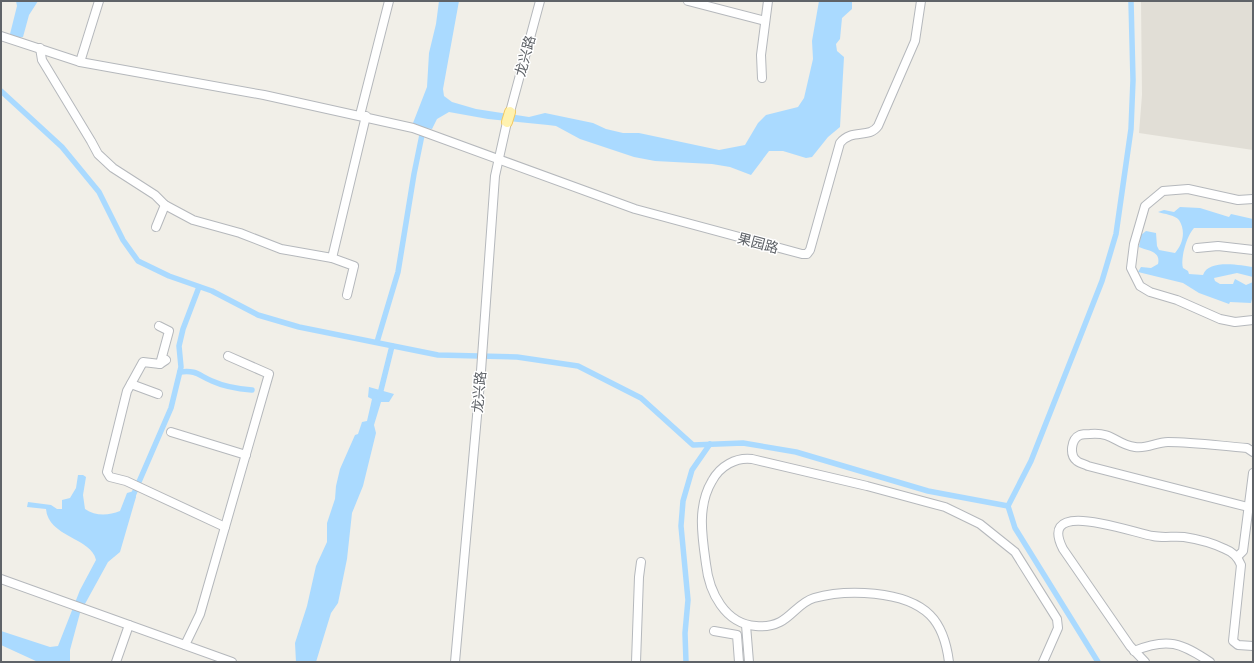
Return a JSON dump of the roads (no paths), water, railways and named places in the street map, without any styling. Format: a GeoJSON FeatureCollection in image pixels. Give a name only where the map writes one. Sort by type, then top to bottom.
{"type":"FeatureCollection","features":[{"type":"Feature","properties":{"kind":"main road"},"geometry":{"type":"LineString","coordinates":[[507,122],[510,112]]}},
{"type":"Feature","properties":{"kind":"street"},"geometry":{"type":"LineString","coordinates":[[80,62],[100,1]]}},
{"type":"Feature","properties":{"kind":"street"},"geometry":{"type":"LineString","coordinates":[[332,258],[389,1]]}},
{"type":"Feature","properties":{"kind":"street","name":"龙兴路"},"geometry":{"type":"LineString","coordinates":[[510,112],[540,1]]}},
{"type":"Feature","properties":{"kind":"street"},"geometry":{"type":"LineString","coordinates":[[688,1],[765,21]]}},
{"type":"Feature","properties":{"kind":"street"},"geometry":{"type":"LineString","coordinates":[[762,78],[761,55],[768,1]]}},
{"type":"Feature","properties":{"kind":"street","name":"果园路"},"geometry":{"type":"LineString","coordinates":[[3,37],[80,62],[363,116],[432,133],[498,159],[651,214],[806,254],[810,250],[840,144],[849,135],[870,133],[875,131],[878,126],[915,41],[921,1]]}},
{"type":"Feature","properties":{"kind":"street"},"geometry":{"type":"LineString","coordinates":[[40,48],[42,60],[98,154],[113,168],[155,195],[166,205],[193,220],[240,233],[268,244],[332,258],[354,266],[347,295]]}},
{"type":"Feature","properties":{"kind":"street","name":"龙兴路"},"geometry":{"type":"LineString","coordinates":[[456,662],[481,371],[495,176],[507,122]]}},
{"type":"Feature","properties":{"kind":"street"},"geometry":{"type":"LineString","coordinates":[[1253,199],[1238,200],[1188,189],[1163,191],[1145,206],[1134,244],[1131,268],[1140,286],[1150,292],[1177,300],[1220,320],[1235,322],[1253,320]]}},
{"type":"Feature","properties":{"kind":"street"},"geometry":{"type":"LineString","coordinates":[[156,227],[166,205]]}},
{"type":"Feature","properties":{"kind":"street"},"geometry":{"type":"LineString","coordinates":[[1197,248],[1225,246],[1253,250]]}},
{"type":"Feature","properties":{"kind":"street"},"geometry":{"type":"LineString","coordinates":[[158,326],[169,332],[163,362],[143,362],[127,391],[107,472],[110,477],[126,481],[225,527]]}},
{"type":"Feature","properties":{"kind":"street"},"geometry":{"type":"LineString","coordinates":[[185,645],[200,614],[269,374],[228,356]]}},
{"type":"Feature","properties":{"kind":"street"},"geometry":{"type":"LineString","coordinates":[[131,384],[158,394]]}},
{"type":"Feature","properties":{"kind":"street"},"geometry":{"type":"LineString","coordinates":[[171,432],[246,455]]}},
{"type":"Feature","properties":{"kind":"street"},"geometry":{"type":"LineString","coordinates":[[1248,507],[1088,466],[1077,461],[1072,454],[1072,446],[1080,435],[1100,433],[1111,435],[1128,446],[1139,448],[1167,442],[1247,448],[1253,452]]}},
{"type":"Feature","properties":{"kind":"street"},"geometry":{"type":"LineString","coordinates":[[949,662],[946,646],[937,624],[930,615],[905,601],[882,595],[851,592],[812,598],[802,604],[782,622],[772,626],[746,625],[731,617],[714,592],[706,570],[701,520],[705,500],[712,480],[734,460],[744,458],[854,482],[938,505],[953,510],[980,524],[1015,552],[1057,618],[1059,623],[1057,632],[1043,662]]}},
{"type":"Feature","properties":{"kind":"street"},"geometry":{"type":"LineString","coordinates":[[1237,556],[1242,551],[1253,473]]}},
{"type":"Feature","properties":{"kind":"street"},"geometry":{"type":"LineString","coordinates":[[1145,662],[1134,651],[1063,550],[1057,538],[1057,532],[1060,526],[1068,521],[1100,522],[1154,536],[1184,537],[1226,549],[1237,556],[1241,565],[1233,640],[1238,645],[1253,646]]}},
{"type":"Feature","properties":{"kind":"street"},"geometry":{"type":"LineString","coordinates":[[636,662],[639,577],[641,562]]}},
{"type":"Feature","properties":{"kind":"street"},"geometry":{"type":"LineString","coordinates":[[1,579],[232,662]]}},
{"type":"Feature","properties":{"kind":"street"},"geometry":{"type":"LineString","coordinates":[[116,662],[129,625]]}},
{"type":"Feature","properties":{"kind":"street"},"geometry":{"type":"LineString","coordinates":[[746,625],[749,662]]}},
{"type":"Feature","properties":{"kind":"street"},"geometry":{"type":"LineString","coordinates":[[714,631],[737,635],[739,662]]}},
{"type":"Feature","properties":{"kind":"street"},"geometry":{"type":"LineString","coordinates":[[1134,651],[1161,643],[1170,642],[1194,652],[1210,662]]}},
{"type":"Feature","properties":{"kind":"water"},"geometry":{"type":"Polygon","coordinates":[[[16,1],[38,1],[29,15],[23,37],[18,38],[10,34],[17,6],[16,1]]]}},
{"type":"Feature","properties":{"kind":"water"},"geometry":{"type":"Polygon","coordinates":[[[439,1],[459,1],[443,89],[444,96],[452,102],[476,109],[529,117],[545,113],[593,123],[606,129],[623,133],[639,133],[719,150],[745,145],[758,123],[766,115],[798,107],[804,98],[813,59],[812,41],[819,1],[852,1],[852,9],[842,18],[840,39],[836,44],[837,51],[844,57],[840,127],[828,137],[812,157],[806,158],[783,151],[769,151],[751,175],[730,167],[712,164],[655,161],[634,157],[580,139],[556,126],[488,119],[449,112],[437,119],[432,129],[424,128],[413,123],[427,87],[429,53],[436,24],[439,1]]]}},
{"type":"Feature","properties":{"kind":"water"},"geometry":{"type":"Polygon","coordinates":[[[1180,207],[1200,208],[1229,217],[1231,214],[1253,219],[1253,228],[1194,228],[1191,231],[1187,241],[1182,259],[1183,268],[1188,271],[1189,274],[1203,275],[1206,270],[1211,267],[1225,264],[1253,267],[1253,277],[1237,273],[1214,278],[1215,281],[1220,284],[1233,284],[1235,279],[1246,285],[1253,282],[1253,295],[1251,303],[1230,302],[1229,304],[1199,293],[1183,283],[1138,272],[1141,267],[1151,268],[1158,264],[1158,256],[1156,254],[1139,247],[1141,235],[1146,231],[1156,233],[1157,246],[1159,250],[1175,253],[1180,246],[1183,233],[1179,220],[1172,216],[1158,212],[1164,210],[1174,212],[1180,207]]]}},
{"type":"Feature","properties":{"kind":"water"},"geometry":{"type":"Polygon","coordinates":[[[369,387],[394,394],[389,402],[381,402],[374,425],[376,433],[363,486],[352,513],[347,559],[338,603],[331,613],[316,662],[296,662],[295,643],[307,606],[316,566],[327,542],[327,523],[335,499],[340,469],[355,435],[358,434],[362,422],[367,421],[372,399],[368,397],[369,387]]]}},
{"type":"Feature","properties":{"kind":"water"},"geometry":{"type":"Polygon","coordinates":[[[78,475],[83,475],[86,477],[83,495],[85,509],[93,513],[111,514],[120,511],[127,493],[134,491],[136,497],[120,552],[108,562],[80,613],[70,650],[70,662],[38,662],[1,645],[1,631],[50,647],[58,646],[80,590],[96,560],[93,553],[87,547],[54,526],[46,509],[27,507],[28,502],[51,505],[57,509],[62,509],[62,500],[70,498],[76,488],[78,475]]]}},
{"type":"Feature","properties":{"kind":"waterway"},"geometry":{"type":"LineString","coordinates":[[1098,662],[1015,528],[1008,506],[1031,461],[1102,281],[1116,234],[1131,129],[1133,80],[1131,1]]}},
{"type":"Feature","properties":{"kind":"waterway"},"geometry":{"type":"LineString","coordinates":[[1,91],[62,147],[99,192],[123,240],[138,261],[169,276],[212,291],[258,315],[299,327],[438,355],[517,357],[578,366],[641,398],[693,445],[743,443],[796,452],[928,491],[1008,506]]}},
{"type":"Feature","properties":{"kind":"waterway"},"geometry":{"type":"LineString","coordinates":[[377,342],[398,272],[414,174],[423,130]]}},
{"type":"Feature","properties":{"kind":"waterway"},"geometry":{"type":"LineString","coordinates":[[132,498],[171,408],[181,367],[179,346],[183,329],[199,287]]}},
{"type":"Feature","properties":{"kind":"waterway"},"geometry":{"type":"LineString","coordinates":[[379,398],[392,346]]}},
{"type":"Feature","properties":{"kind":"waterway"},"geometry":{"type":"LineString","coordinates":[[180,372],[194,372],[222,385],[252,390]]}},
{"type":"Feature","properties":{"kind":"waterway"},"geometry":{"type":"LineString","coordinates":[[686,662],[685,633],[688,600],[681,526],[683,501],[692,470],[710,444]]}}]}
